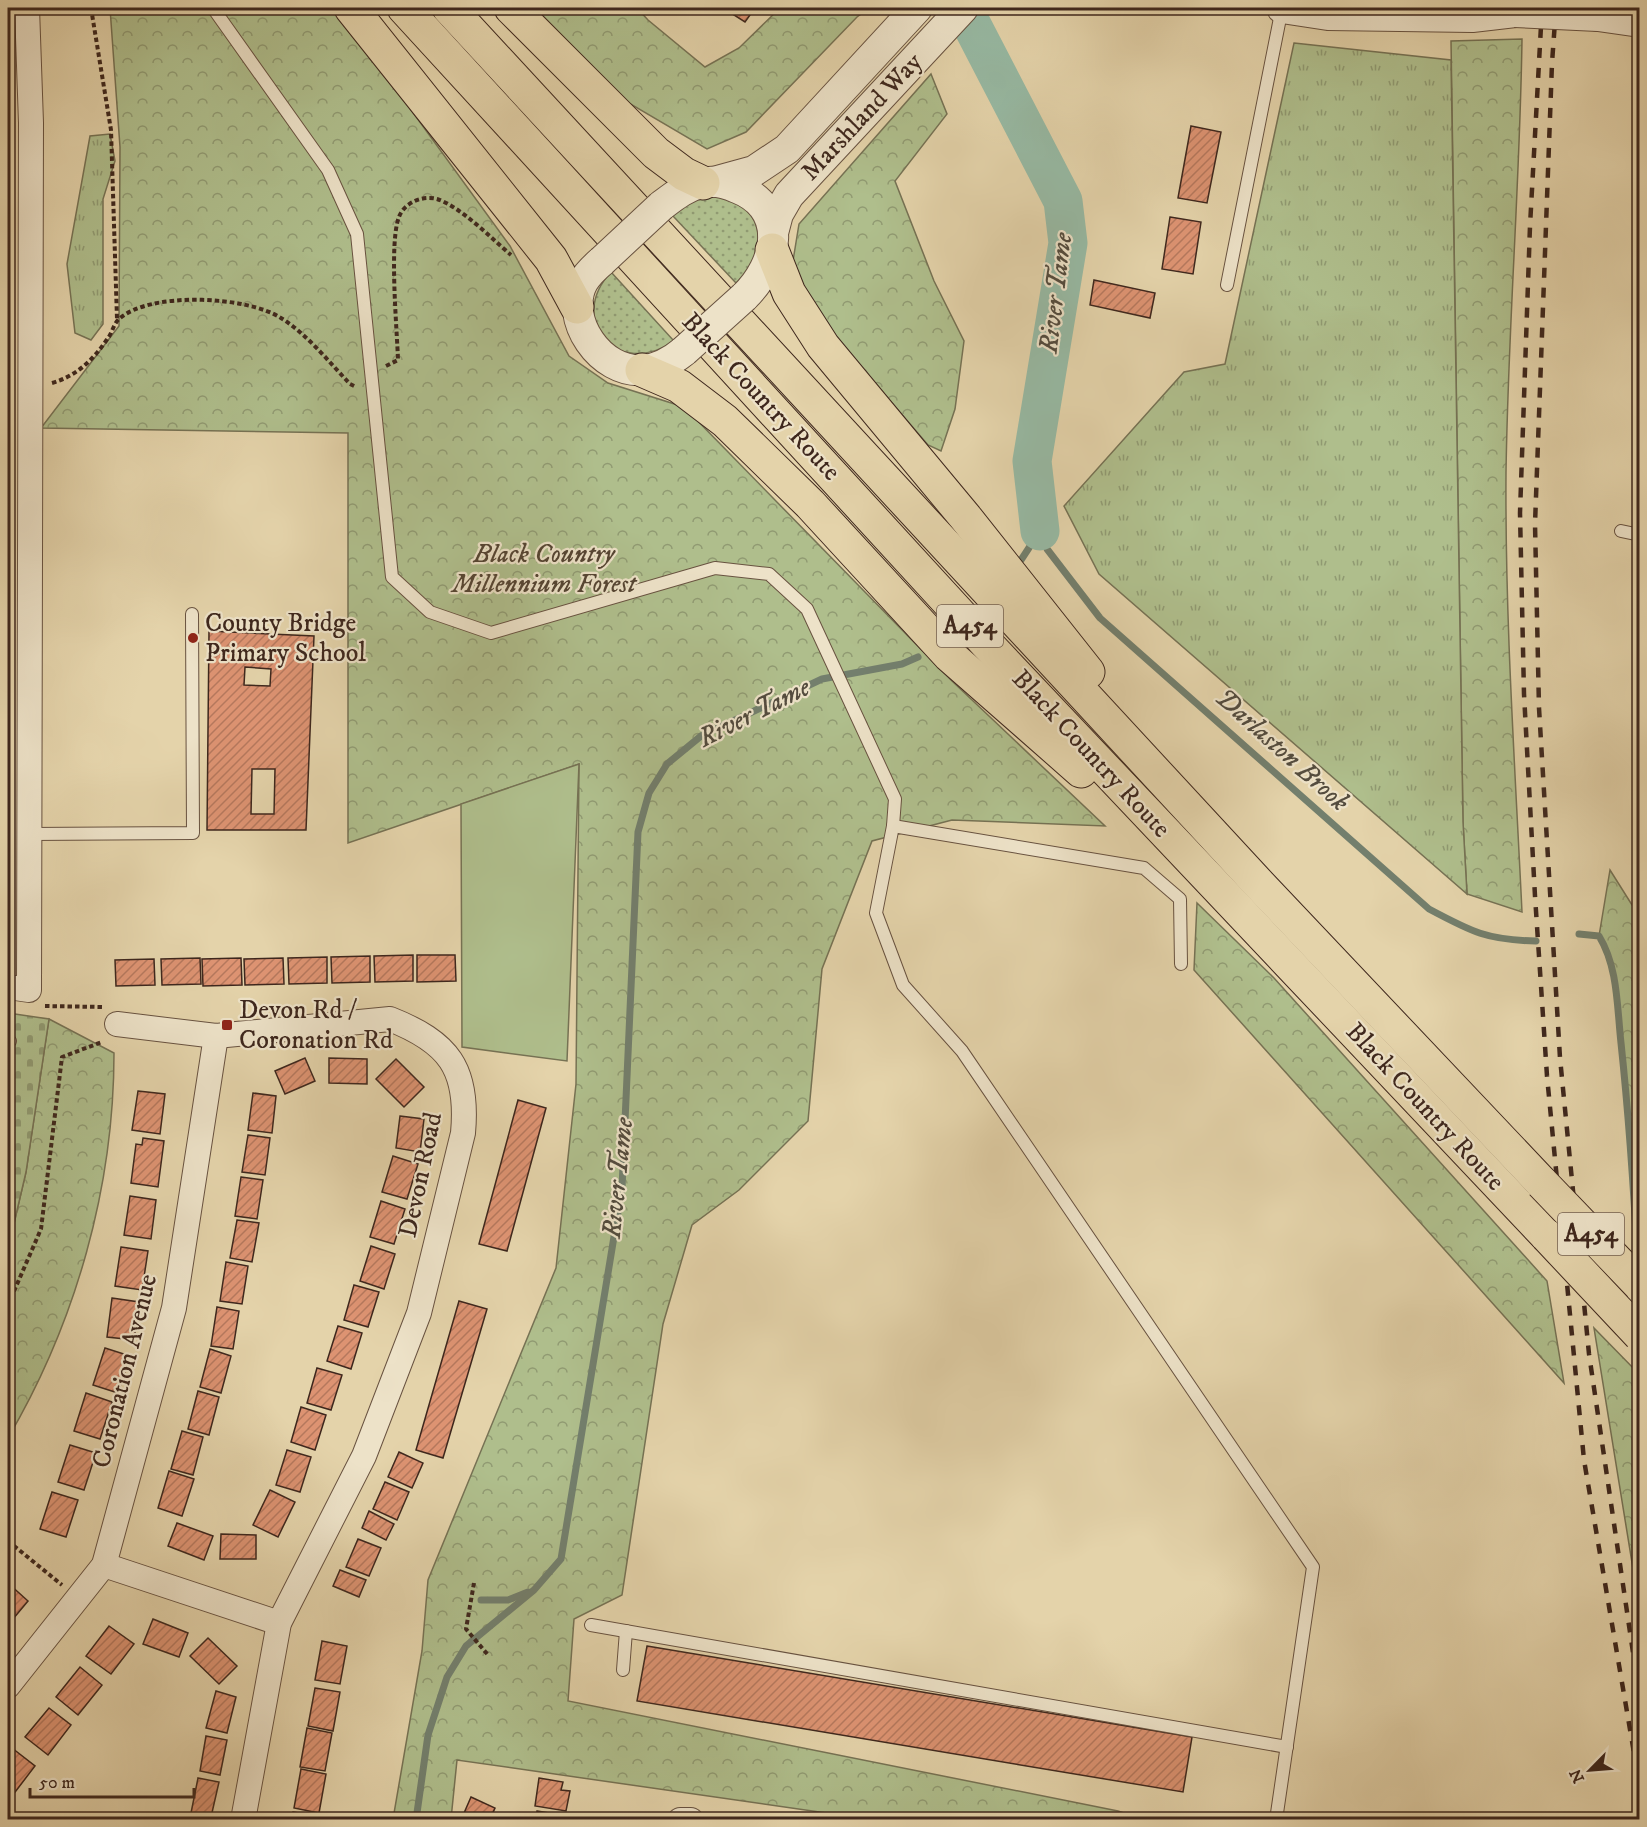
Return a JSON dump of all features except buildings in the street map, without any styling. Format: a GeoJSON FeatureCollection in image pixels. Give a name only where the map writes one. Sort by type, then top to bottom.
{"type":"FeatureCollection","features":[{"type":"Feature","properties":{"kind":"highway"},"geometry":{"type":"LineString","coordinates":[[351,8],[551,259],[577,307]]}},
{"type":"Feature","properties":{"kind":"highway","name":"Black Country Route"},"geometry":{"type":"LineString","coordinates":[[404,8],[987,644],[1640,1335]]}},
{"type":"Feature","properties":{"kind":"highway","name":"Black Country Route"},"geometry":{"type":"LineString","coordinates":[[449,8],[1197,817],[1640,1285]]}},
{"type":"Feature","properties":{"kind":"highway"},"geometry":{"type":"LineString","coordinates":[[511,8],[656,153],[684,174],[709,182]]}},
{"type":"Feature","properties":{"kind":"highway"},"geometry":{"type":"LineString","coordinates":[[772,242],[789,293],[823,346],[1052,624],[1197,817]]}},
{"type":"Feature","properties":{"kind":"highway"},"geometry":{"type":"LineString","coordinates":[[642,370],[680,386],[725,421],[810,504],[949,655],[1237,909]]}},
{"type":"Feature","properties":{"kind":"street"},"geometry":{"type":"LineString","coordinates":[[26,994],[29,834],[31,123],[27,8]]}},
{"type":"Feature","properties":{"kind":"street","name":"Marshland Way"},"geometry":{"type":"LineString","coordinates":[[772,242],[778,214],[789,195],[963,8]]}},
{"type":"Feature","properties":{"kind":"street"},"geometry":{"type":"LineString","coordinates":[[1282,8],[1328,15],[1472,17],[1515,12],[1598,16],[1640,22]]}},
{"type":"Feature","properties":{"kind":"street","name":"Marshland Way"},"geometry":{"type":"LineString","coordinates":[[709,182],[754,171],[787,149],[913,12]]}},
{"type":"Feature","properties":{"kind":"street"},"geometry":{"type":"LineString","coordinates":[[709,182],[736,187],[756,200],[765,210],[772,242],[763,276],[744,297],[684,351],[663,365],[642,370],[627,369],[604,358],[587,336],[577,307],[582,283],[661,206],[688,187],[709,182]]}},
{"type":"Feature","properties":{"kind":"street","name":"Devon Road"},"geometry":{"type":"LineString","coordinates":[[110,1024],[216,1036],[390,1019],[416,1029],[438,1043],[451,1060],[460,1081],[466,1106],[463,1132],[419,1313],[363,1456],[279,1623],[243,1820]]}},
{"type":"Feature","properties":{"kind":"street","name":"Coronation Avenue"},"geometry":{"type":"LineString","coordinates":[[8,1686],[104,1565],[174,1308],[216,1036]]}},
{"type":"Feature","properties":{"kind":"street"},"geometry":{"type":"LineString","coordinates":[[104,1565],[279,1623]]}},
{"type":"Feature","properties":{"kind":"street"},"geometry":{"type":"LineString","coordinates":[[680,1820],[691,1820]]}},
{"type":"Feature","properties":{"kind":"lane"},"geometry":{"type":"LineString","coordinates":[[213,8],[328,170],[357,234],[392,577],[430,612],[491,633],[715,568],[769,574],[807,609],[854,706],[895,799],[893,826],[876,914],[903,986],[962,1051],[1313,1567],[1276,1820]]}},
{"type":"Feature","properties":{"kind":"lane"},"geometry":{"type":"LineString","coordinates":[[1227,285],[1282,8]]}},
{"type":"Feature","properties":{"kind":"lane"},"geometry":{"type":"LineString","coordinates":[[1621,531],[1640,535]]}},
{"type":"Feature","properties":{"kind":"lane"},"geometry":{"type":"LineString","coordinates":[[29,834],[193,832],[192,614]]}},
{"type":"Feature","properties":{"kind":"lane"},"geometry":{"type":"LineString","coordinates":[[893,826],[1144,868],[1180,899],[1181,964]]}},
{"type":"Feature","properties":{"kind":"lane"},"geometry":{"type":"LineString","coordinates":[[591,1625],[1287,1747]]}},
{"type":"Feature","properties":{"kind":"lane"},"geometry":{"type":"LineString","coordinates":[[623,1670],[626,1631]]}},
{"type":"Feature","properties":{"kind":"path"},"geometry":{"type":"LineString","coordinates":[[29,387],[55,382],[83,367],[109,337],[117,319],[111,130],[91,8]]}},
{"type":"Feature","properties":{"kind":"path"},"geometry":{"type":"LineString","coordinates":[[372,374],[398,360],[396,232],[402,210],[409,204],[425,198],[445,203],[513,257]]}},
{"type":"Feature","properties":{"kind":"path"},"geometry":{"type":"LineString","coordinates":[[117,319],[158,302],[217,299],[258,308],[287,322],[350,384],[374,394]]}},
{"type":"Feature","properties":{"kind":"path"},"geometry":{"type":"LineString","coordinates":[[26,994],[110,1024]]}},
{"type":"Feature","properties":{"kind":"path"},"geometry":{"type":"LineString","coordinates":[[8,1305],[41,1229],[62,1057],[110,1024]]}},
{"type":"Feature","properties":{"kind":"path"},"geometry":{"type":"LineString","coordinates":[[8,1541],[79,1599]]}},
{"type":"Feature","properties":{"kind":"path"},"geometry":{"type":"LineString","coordinates":[[474,1583],[466,1629],[488,1655]]}},
{"type":"Feature","properties":{"kind":"green space","name":"Black Country Millennium Forest"},"geometry":{"type":"Polygon","coordinates":[[[110,8],[337,8],[510,246],[569,356],[608,383],[684,407],[952,681],[1105,826],[952,820],[872,841],[822,969],[808,1121],[739,1190],[692,1225],[663,1324],[622,1595],[574,1619],[568,1701],[1118,1811],[1142,1819],[868,1819],[457,1760],[451,1819],[393,1819],[422,1651],[428,1580],[556,1268],[576,1084],[579,764],[348,843],[348,433],[41,428],[119,326],[120,147],[110,8]]]}},
{"type":"Feature","properties":{"kind":"green space"},"geometry":{"type":"Polygon","coordinates":[[[535,8],[637,8],[648,20],[705,67],[739,48],[780,8],[870,8],[857,17],[746,132],[707,149],[627,102],[535,8]]]}},
{"type":"Feature","properties":{"kind":"green space"},"geometry":{"type":"Polygon","coordinates":[[[1522,39],[1509,364],[1506,528],[1522,912],[1467,894],[1463,822],[1451,41],[1522,39]]]}},
{"type":"Feature","properties":{"kind":"green space"},"geometry":{"type":"Polygon","coordinates":[[[1294,43],[1451,60],[1463,822],[1467,894],[1099,574],[1064,506],[1184,372],[1225,364],[1294,43]]]}},
{"type":"Feature","properties":{"kind":"green space"},"geometry":{"type":"Polygon","coordinates":[[[931,74],[947,114],[895,181],[934,281],[964,341],[955,409],[941,451],[928,445],[814,312],[792,267],[799,224],[931,74]]]}},
{"type":"Feature","properties":{"kind":"green space"},"geometry":{"type":"Polygon","coordinates":[[[110,134],[115,161],[103,199],[103,324],[91,340],[75,333],[67,264],[90,136],[110,134]]]}},
{"type":"Feature","properties":{"kind":"green space"},"geometry":{"type":"Polygon","coordinates":[[[721,196],[743,207],[756,225],[758,236],[755,256],[744,275],[736,283],[672,215],[699,197],[721,196]]]}},
{"type":"Feature","properties":{"kind":"green space"},"geometry":{"type":"Polygon","coordinates":[[[611,272],[674,341],[653,351],[634,353],[617,349],[604,339],[596,325],[594,309],[598,290],[611,272]]]}},
{"type":"Feature","properties":{"kind":"green space"},"geometry":{"type":"Polygon","coordinates":[[[579,764],[567,1061],[462,1047],[461,804],[579,764]]]}},
{"type":"Feature","properties":{"kind":"green space"},"geometry":{"type":"Polygon","coordinates":[[[1610,870],[1639,916],[1639,1265],[1630,1122],[1614,981],[1607,949],[1599,936],[1610,870]]]}},
{"type":"Feature","properties":{"kind":"green space"},"geometry":{"type":"Polygon","coordinates":[[[1197,903],[1274,978],[1547,1281],[1564,1383],[1194,970],[1197,903]]]}},
{"type":"Feature","properties":{"kind":"green space"},"geometry":{"type":"Polygon","coordinates":[[[8,1013],[49,1019],[26,1172],[8,1249],[8,1013]]]}},
{"type":"Feature","properties":{"kind":"green space"},"geometry":{"type":"Polygon","coordinates":[[[49,1019],[114,1053],[112,1103],[107,1153],[98,1203],[71,1301],[32,1394],[8,1438],[8,1249],[26,1172],[49,1019]]]}},
{"type":"Feature","properties":{"kind":"green space"},"geometry":{"type":"Polygon","coordinates":[[[1594,1328],[1639,1374],[1639,1606],[1594,1328]]]}},
{"type":"Feature","properties":{"kind":"waterway","name":"River Tame"},"geometry":{"type":"LineString","coordinates":[[963,8],[1063,201],[1068,243],[1032,461],[1040,531]]}},
{"type":"Feature","properties":{"kind":"waterway","name":"Darlaston Brook"},"geometry":{"type":"LineString","coordinates":[[1040,531],[1047,549],[1100,618],[1429,909],[1480,933],[1505,939],[1536,941]]}},
{"type":"Feature","properties":{"kind":"waterway","name":"River Tame"},"geometry":{"type":"LineString","coordinates":[[1021,560],[1040,531]]}},
{"type":"Feature","properties":{"kind":"waterway","name":"River Tame"},"geometry":{"type":"LineString","coordinates":[[416,1820],[428,1735],[447,1677],[466,1646],[534,1590],[561,1559],[622,1188],[638,832],[649,793],[667,764],[701,736],[822,679],[902,664],[918,657]]}},
{"type":"Feature","properties":{"kind":"waterway","name":"Darlaston Brook"},"geometry":{"type":"LineString","coordinates":[[1579,934],[1599,936],[1613,974],[1629,1127],[1638,1268]]}},
{"type":"Feature","properties":{"kind":"waterway"},"geometry":{"type":"LineString","coordinates":[[481,1600],[508,1600],[528,1592]]}},
{"type":"Feature","properties":{"kind":"railway"},"geometry":{"type":"LineString","coordinates":[[1542,8],[1530,226],[1520,513],[1524,694],[1535,896],[1547,1076],[1584,1460],[1640,1788]]}},
{"type":"Feature","properties":{"kind":"railway"},"geometry":{"type":"LineString","coordinates":[[1556,8],[1535,524],[1539,708],[1560,1058],[1589,1354],[1640,1700]]}},
{"type":"Feature","properties":{"kind":"place","name":"County Bridge Primary School"},"geometry":{"type":"Point","coordinates":[193,638]}},
{"type":"Feature","properties":{"kind":"place","name":"Devon Rd / Coronation Rd"},"geometry":{"type":"Point","coordinates":[227,1025]}}]}
